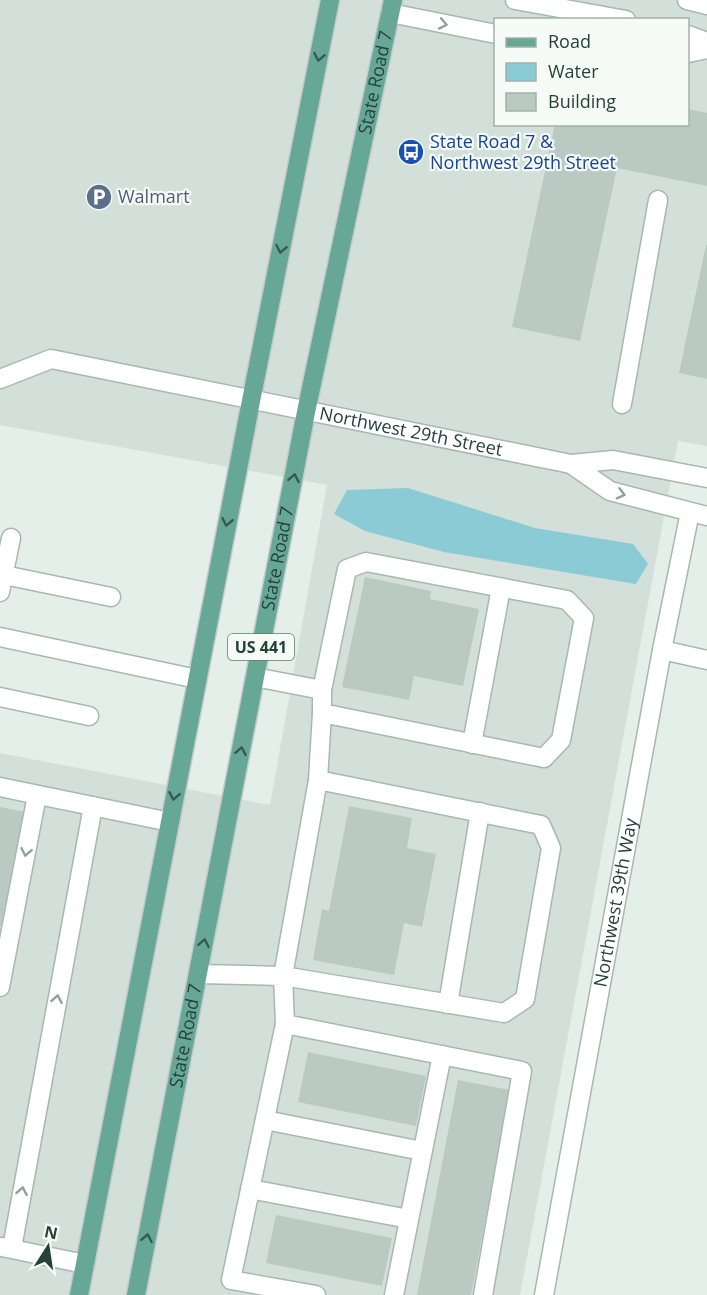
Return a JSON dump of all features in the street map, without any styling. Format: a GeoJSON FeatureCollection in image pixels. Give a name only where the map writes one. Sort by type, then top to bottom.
{"type":"FeatureCollection","features":[{"type":"Feature","properties":{"kind":"main road","name":"US 441"},"geometry":{"type":"LineString","coordinates":[[79,1295],[250,400],[330,0]]}},
{"type":"Feature","properties":{"kind":"main road","name":"State Road 7"},"geometry":{"type":"LineString","coordinates":[[136,1295],[306,412],[391,6]]}},
{"type":"Feature","properties":{"kind":"street"},"geometry":{"type":"LineString","coordinates":[[515,0],[615,18]]}},
{"type":"Feature","properties":{"kind":"street"},"geometry":{"type":"LineString","coordinates":[[687,0],[707,5]]}},
{"type":"Feature","properties":{"kind":"street"},"geometry":{"type":"LineString","coordinates":[[391,6],[494,34]]}},
{"type":"Feature","properties":{"kind":"street"},"geometry":{"type":"LineString","coordinates":[[689,36],[707,42]]}},
{"type":"Feature","properties":{"kind":"street"},"geometry":{"type":"LineString","coordinates":[[689,53],[707,49]]}},
{"type":"Feature","properties":{"kind":"street"},"geometry":{"type":"LineString","coordinates":[[622,404],[658,200]]}},
{"type":"Feature","properties":{"kind":"street","name":"Northwest 29th Street"},"geometry":{"type":"LineString","coordinates":[[0,379],[51,358],[306,412],[571,464],[613,460],[707,478]]}},
{"type":"Feature","properties":{"kind":"street","name":"Northwest 29th Street"},"geometry":{"type":"LineString","coordinates":[[571,464],[610,491],[698,514]]}},
{"type":"Feature","properties":{"kind":"street","name":"Northwest 39th Way"},"geometry":{"type":"LineString","coordinates":[[544,1295],[662,650],[698,514]]}},
{"type":"Feature","properties":{"kind":"street"},"geometry":{"type":"LineString","coordinates":[[11,538],[2,584],[111,597]]}},
{"type":"Feature","properties":{"kind":"street"},"geometry":{"type":"LineString","coordinates":[[316,1295],[231,1280],[285,1024],[283,976],[318,780],[322,690],[347,569],[366,562],[567,600],[584,618],[561,740],[544,758],[322,713]]}},
{"type":"Feature","properties":{"kind":"street"},"geometry":{"type":"LineString","coordinates":[[472,744],[501,588]]}},
{"type":"Feature","properties":{"kind":"street"},"geometry":{"type":"LineString","coordinates":[[0,637],[197,679]]}},
{"type":"Feature","properties":{"kind":"street"},"geometry":{"type":"LineString","coordinates":[[662,650],[707,660]]}},
{"type":"Feature","properties":{"kind":"street"},"geometry":{"type":"LineString","coordinates":[[255,677],[322,690]]}},
{"type":"Feature","properties":{"kind":"street"},"geometry":{"type":"LineString","coordinates":[[0,697],[89,716]]}},
{"type":"Feature","properties":{"kind":"street"},"geometry":{"type":"LineString","coordinates":[[198,974],[283,976],[504,1013],[525,999],[551,848],[541,825],[318,780]]}},
{"type":"Feature","properties":{"kind":"street"},"geometry":{"type":"LineString","coordinates":[[0,787],[170,822]]}},
{"type":"Feature","properties":{"kind":"street"},"geometry":{"type":"LineString","coordinates":[[0,987],[37,795]]}},
{"type":"Feature","properties":{"kind":"street"},"geometry":{"type":"LineString","coordinates":[[85,1264],[6,1247],[93,806]]}},
{"type":"Feature","properties":{"kind":"street"},"geometry":{"type":"LineString","coordinates":[[448,1004],[480,812]]}},
{"type":"Feature","properties":{"kind":"street"},"geometry":{"type":"LineString","coordinates":[[285,1024],[522,1071],[483,1295]]}},
{"type":"Feature","properties":{"kind":"street"},"geometry":{"type":"LineString","coordinates":[[394,1295],[442,1056]]}},
{"type":"Feature","properties":{"kind":"street"},"geometry":{"type":"LineString","coordinates":[[265,1120],[422,1151]]}},
{"type":"Feature","properties":{"kind":"street"},"geometry":{"type":"LineString","coordinates":[[250,1190],[409,1220]]}},
{"type":"Feature","properties":{"kind":"shaded area"},"geometry":{"type":"Polygon","coordinates":[[[0,0],[707,0],[707,446],[678,441],[520,1295],[0,1295],[0,753],[270,805],[327,485],[0,425],[0,0]]]}},
{"type":"Feature","properties":{"kind":"water"},"geometry":{"type":"Polygon","coordinates":[[[408,488],[535,528],[633,544],[648,564],[636,584],[444,552],[365,531],[334,514],[347,490],[408,488]]]}},
{"type":"Feature","properties":{"kind":"building"},"geometry":{"type":"Polygon","coordinates":[[[689,109],[707,113],[707,186],[617,168],[580,341],[512,327],[555,126],[689,126],[689,109]]]}},
{"type":"Feature","properties":{"kind":"building"},"geometry":{"type":"Polygon","coordinates":[[[707,245],[707,379],[679,373],[707,245]]]}},
{"type":"Feature","properties":{"kind":"building"},"geometry":{"type":"Polygon","coordinates":[[[365,577],[431,591],[430,599],[479,609],[463,686],[414,676],[409,700],[342,687],[365,577]]]}},
{"type":"Feature","properties":{"kind":"building"},"geometry":{"type":"Polygon","coordinates":[[[349,806],[412,818],[407,848],[436,854],[422,927],[404,923],[394,975],[313,960],[322,909],[329,911],[349,806]]]}},
{"type":"Feature","properties":{"kind":"building"},"geometry":{"type":"Polygon","coordinates":[[[0,807],[24,812],[1,926],[0,926],[0,807]]]}},
{"type":"Feature","properties":{"kind":"building"},"geometry":{"type":"Polygon","coordinates":[[[308,1052],[426,1076],[416,1126],[298,1102],[308,1052]]]}},
{"type":"Feature","properties":{"kind":"building"},"geometry":{"type":"Polygon","coordinates":[[[458,1080],[510,1090],[471,1295],[417,1295],[458,1080]]]}},
{"type":"Feature","properties":{"kind":"building"},"geometry":{"type":"Polygon","coordinates":[[[276,1215],[392,1238],[382,1286],[266,1263],[276,1215]]]}},
{"type":"Feature","properties":{"kind":"place","name":"State Road 7 & Northwest 29th Street"},"geometry":{"type":"Point","coordinates":[411,152]}},
{"type":"Feature","properties":{"kind":"place","name":"Walmart"},"geometry":{"type":"Point","coordinates":[99,197]}}]}
